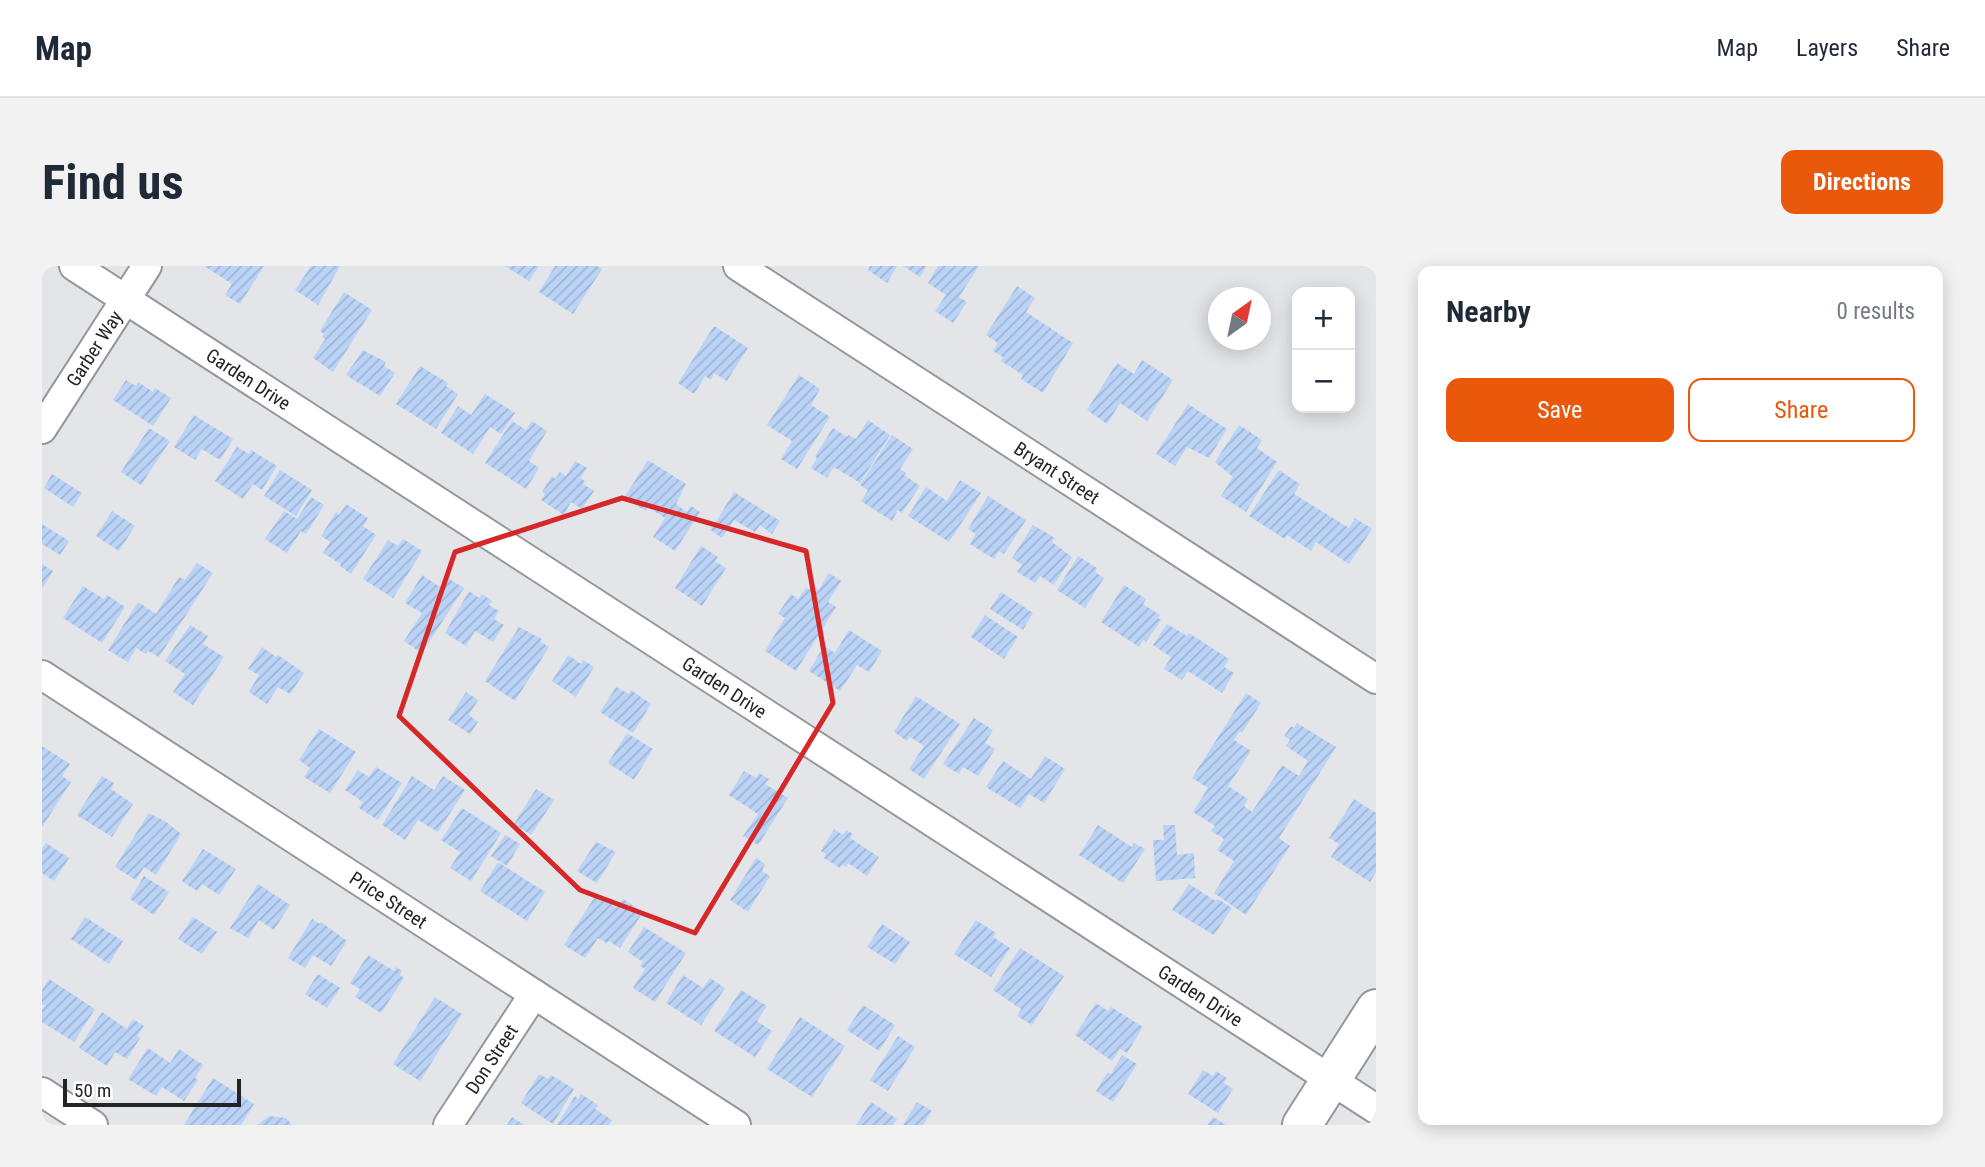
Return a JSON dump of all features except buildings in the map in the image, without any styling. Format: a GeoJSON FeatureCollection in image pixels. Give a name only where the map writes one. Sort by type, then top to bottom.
{"type":"FeatureCollection","features":[{"type":"Feature","properties":{"kind":"street","name":"Garden Drive"},"geometry":{"type":"LineString","coordinates":[[74,266],[1376,1109]]}},
{"type":"Feature","properties":{"kind":"street","name":"Garber Way"},"geometry":{"type":"LineString","coordinates":[[42,429],[146,266]]}},
{"type":"Feature","properties":{"kind":"street","name":"Bryant Street"},"geometry":{"type":"LineString","coordinates":[[738,266],[1376,680]]}},
{"type":"Feature","properties":{"kind":"street","name":"Price Street"},"geometry":{"type":"LineString","coordinates":[[42,675],[736,1125]]}},
{"type":"Feature","properties":{"kind":"street","name":"Don Street"},"geometry":{"type":"LineString","coordinates":[[448,1125],[534,994]]}},
{"type":"Feature","properties":{"kind":"street"},"geometry":{"type":"LineString","coordinates":[[1303,1125],[1376,1010]]}},
{"type":"Feature","properties":{"kind":"street"},"geometry":{"type":"LineString","coordinates":[[42,1092],[93,1125]]}},
{"type":"Feature","properties":{"kind":"highlighted area"},"geometry":{"type":"Polygon","coordinates":[[[622,498],[806,551],[833,703],[695,933],[580,890],[399,716],[455,552],[622,498]]]}}]}
